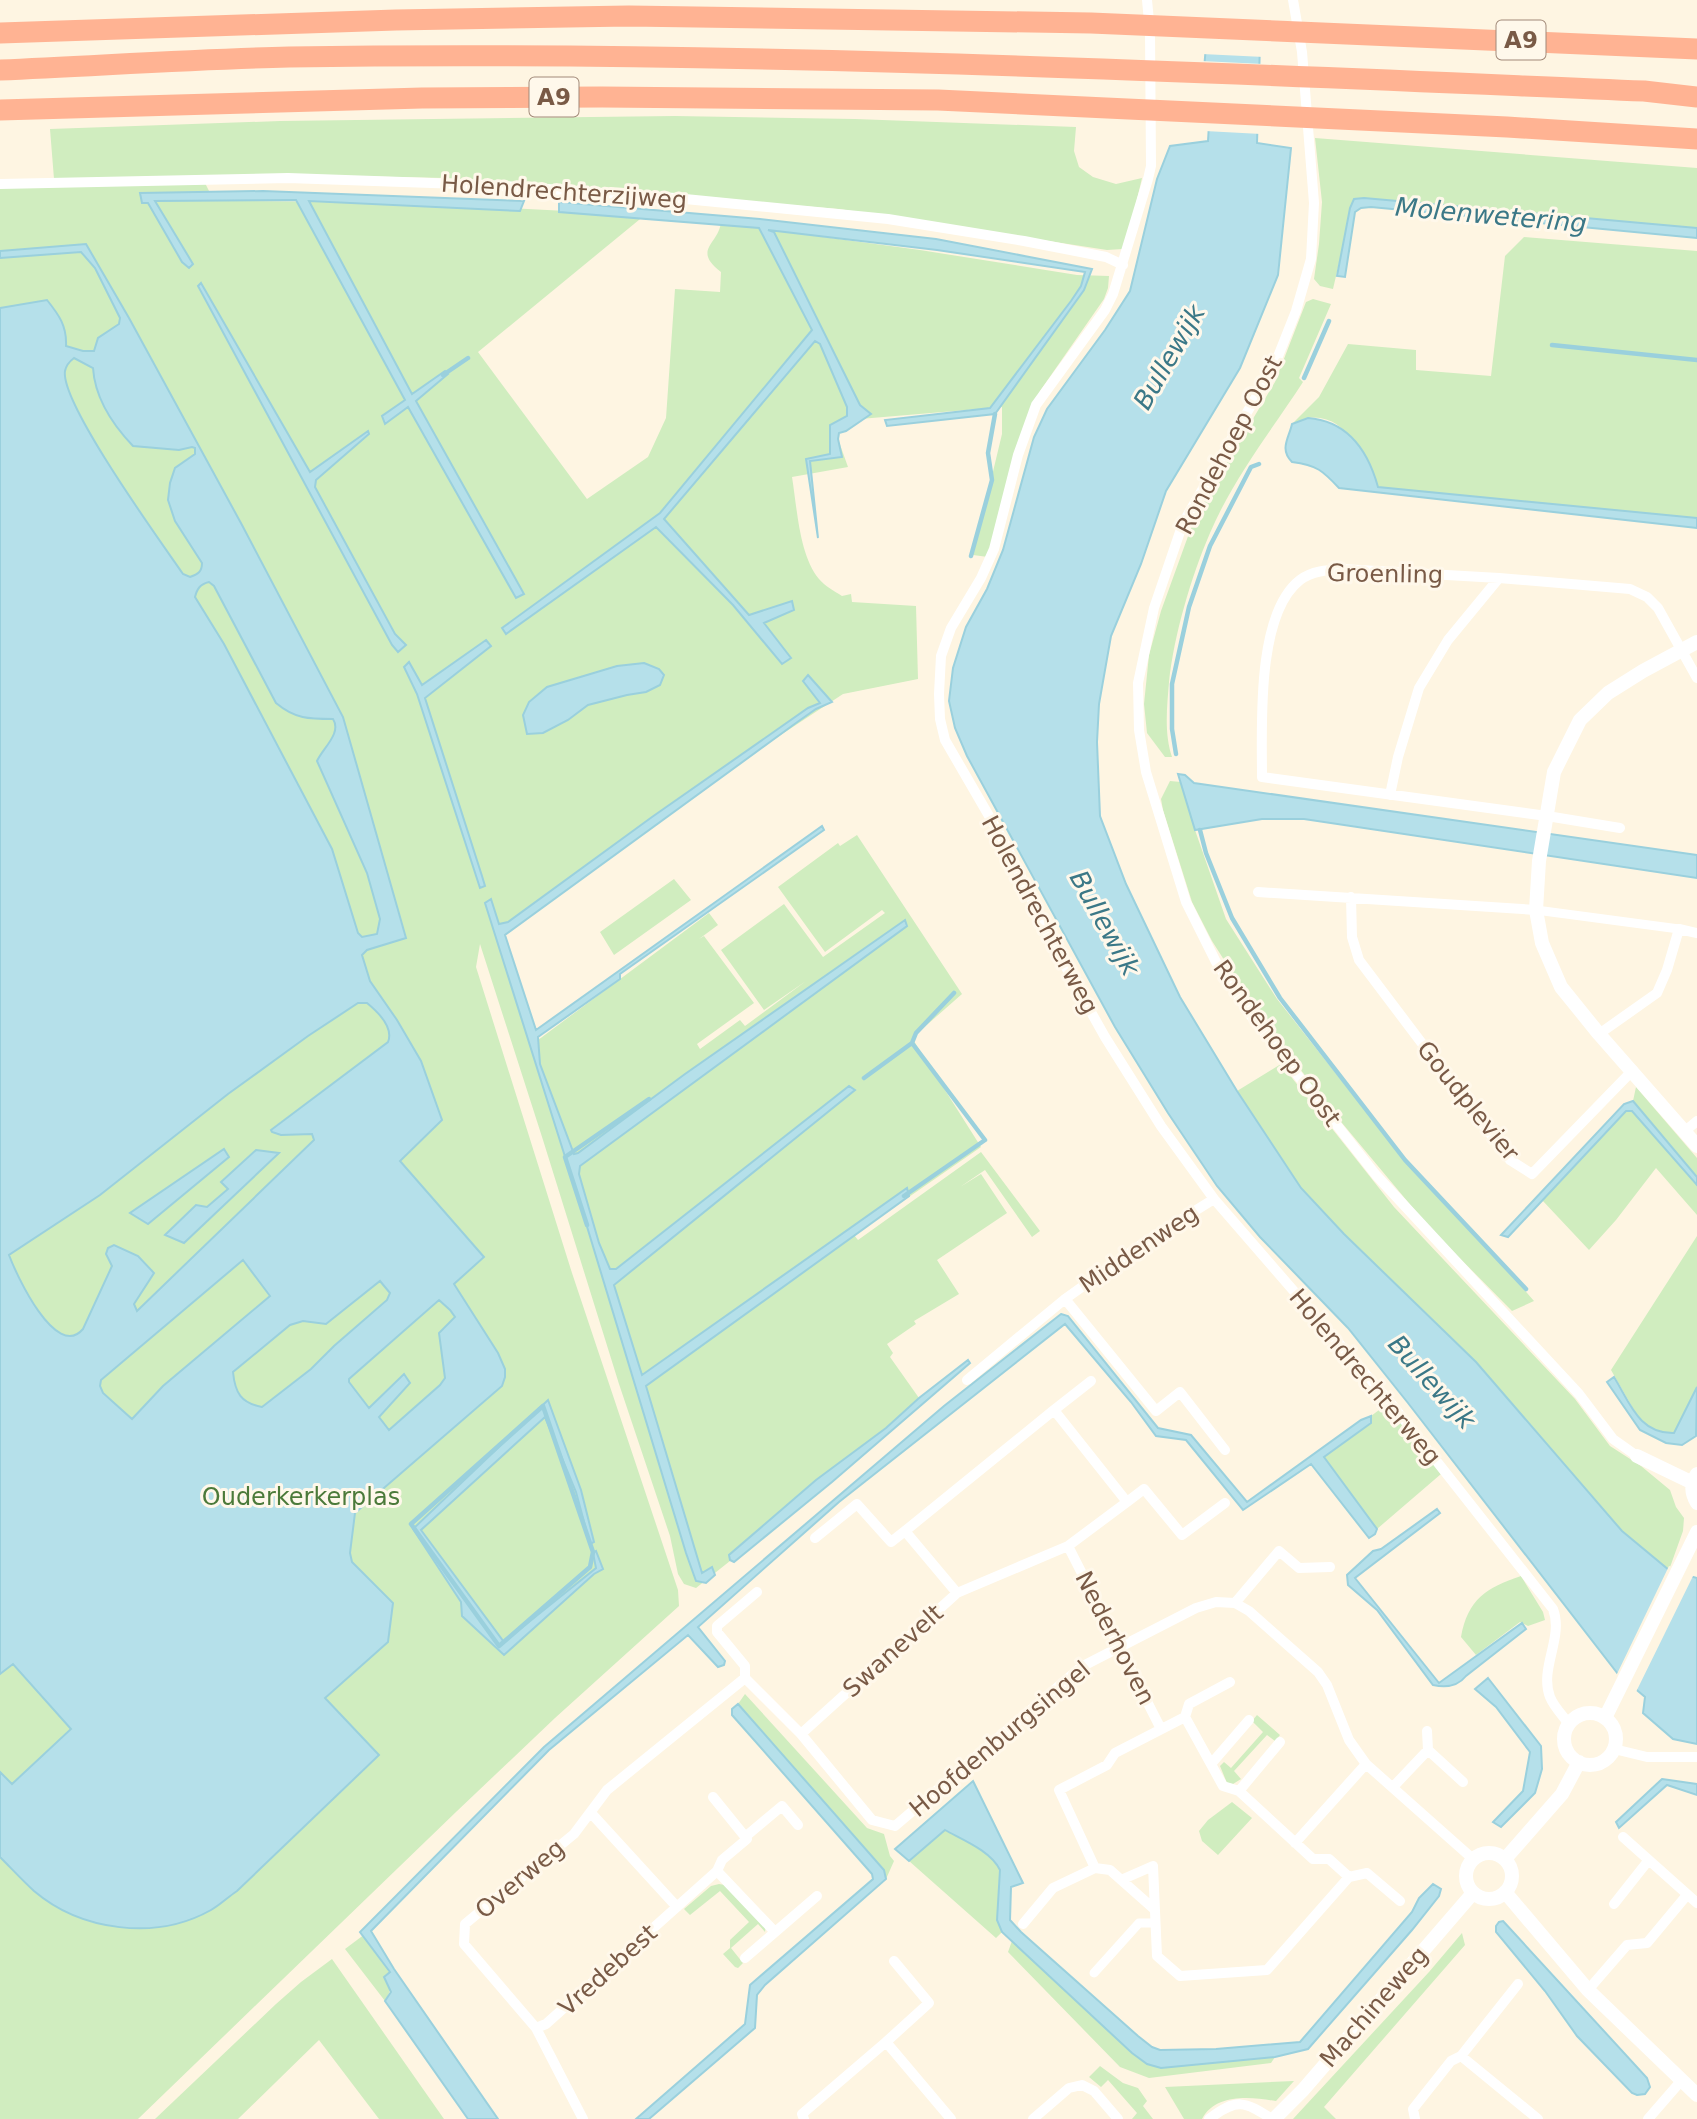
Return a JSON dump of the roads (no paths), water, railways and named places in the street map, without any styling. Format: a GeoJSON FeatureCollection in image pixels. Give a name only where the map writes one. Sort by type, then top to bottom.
{"type":"FeatureCollection","features":[{"type":"Feature","properties":{"kind":"highway","name":"A9"},"geometry":{"type":"LineString","coordinates":[[0,33],[355,21],[629,16],[1091,23],[1697,49]]}},
{"type":"Feature","properties":{"kind":"highway","name":"A9"},"geometry":{"type":"LineString","coordinates":[[0,70],[285,57],[599,57],[1102,68],[1644,91],[1697,97]]}},
{"type":"Feature","properties":{"kind":"highway","name":"A9"},"geometry":{"type":"LineString","coordinates":[[0,110],[248,102],[602,97],[938,100],[1697,139]]}},
{"type":"Feature","properties":{"kind":"street","name":"Holendrechterweg"},"geometry":{"type":"LineString","coordinates":[[1147,0],[1150,32],[1151,166],[1123,265],[1105,310],[1036,405],[1018,455],[994,549],[981,578],[951,628],[941,656],[940,719],[945,740],[1007,846],[1049,937],[1105,1037],[1161,1126],[1214,1199],[1390,1402],[1549,1603],[1555,1614],[1556,1625],[1547,1686],[1553,1703],[1569,1724]]}},
{"type":"Feature","properties":{"kind":"street","name":"Rondehoep Oost"},"geometry":{"type":"LineString","coordinates":[[1293,0],[1302,52],[1314,203],[1311,259],[1296,311],[1275,364],[1183,523],[1153,608],[1139,683],[1139,730],[1146,772],[1186,902],[1216,962],[1251,1016],[1376,1175],[1579,1394],[1613,1439],[1636,1456],[1695,1478]]}},
{"type":"Feature","properties":{"kind":"street","name":"Holendrechterzijweg"},"geometry":{"type":"LineString","coordinates":[[0,184],[288,178],[489,185],[595,192],[888,219],[1106,257],[1123,265]]}},
{"type":"Feature","properties":{"kind":"street","name":"Groenling"},"geometry":{"type":"LineString","coordinates":[[1620,828],[1546,820],[1262,777],[1264,666],[1269,639],[1282,603],[1300,581],[1317,572],[1342,569],[1630,589],[1647,597],[1658,608],[1697,678]]}},
{"type":"Feature","properties":{"kind":"street"},"geometry":{"type":"LineString","coordinates":[[1390,795],[1398,757],[1419,688],[1448,640],[1499,578]]}},
{"type":"Feature","properties":{"kind":"street"},"geometry":{"type":"LineString","coordinates":[[1697,642],[1608,693],[1580,720],[1554,772],[1539,861],[1536,910],[1542,943],[1561,987],[1697,1146]]}},
{"type":"Feature","properties":{"kind":"street"},"geometry":{"type":"LineString","coordinates":[[1258,892],[1536,910],[1697,933]]}},
{"type":"Feature","properties":{"kind":"street","name":"Goudplevier"},"geometry":{"type":"LineString","coordinates":[[1351,897],[1352,936],[1359,960],[1510,1160],[1532,1174],[1633,1070]]}},
{"type":"Feature","properties":{"kind":"street"},"geometry":{"type":"LineString","coordinates":[[1599,1034],[1657,993],[1667,970],[1678,929]]}},
{"type":"Feature","properties":{"kind":"street"},"geometry":{"type":"LineString","coordinates":[[1685,1131],[1697,1121]]}},
{"type":"Feature","properties":{"kind":"street","name":"Middenweg"},"geometry":{"type":"LineString","coordinates":[[967,1380],[1065,1299],[1145,1242],[1214,1199]]}},
{"type":"Feature","properties":{"kind":"street","name":"Middenweg"},"geometry":{"type":"LineString","coordinates":[[1065,1299],[1156,1411],[1180,1392],[1225,1450]]}},
{"type":"Feature","properties":{"kind":"street"},"geometry":{"type":"LineString","coordinates":[[815,1538],[856,1504],[891,1542],[1091,1381]]}},
{"type":"Feature","properties":{"kind":"street"},"geometry":{"type":"LineString","coordinates":[[1054,1410],[1127,1502],[1144,1489],[1182,1535],[1225,1503]]}},
{"type":"Feature","properties":{"kind":"street"},"geometry":{"type":"LineString","coordinates":[[1695,1478],[1692,1492],[1697,1503]]}},
{"type":"Feature","properties":{"kind":"street","name":"Nederhoven"},"geometry":{"type":"LineString","coordinates":[[957,1593],[1068,1546],[1127,1502]]}},
{"type":"Feature","properties":{"kind":"street","name":"Swanevelt"},"geometry":{"type":"LineString","coordinates":[[801,1734],[957,1593],[905,1531]]}},
{"type":"Feature","properties":{"kind":"street"},"geometry":{"type":"LineString","coordinates":[[1605,1718],[1697,1532]]}},
{"type":"Feature","properties":{"kind":"street","name":"Nederhoven"},"geometry":{"type":"LineString","coordinates":[[1068,1546],[1161,1730]]}},
{"type":"Feature","properties":{"kind":"street"},"geometry":{"type":"LineString","coordinates":[[1330,1567],[1299,1568],[1279,1550],[1236,1603],[1249,1611],[1318,1672],[1327,1685],[1349,1740],[1366,1764],[1473,1859]]}},
{"type":"Feature","properties":{"kind":"street","name":"Hoofdenburgsingel"},"geometry":{"type":"LineString","coordinates":[[757,1592],[717,1626],[718,1632],[745,1666],[745,1678],[801,1734],[872,1820],[895,1826],[1081,1667],[1196,1608],[1216,1602],[1236,1603]]}},
{"type":"Feature","properties":{"kind":"street","name":"Overweg"},"geometry":{"type":"LineString","coordinates":[[583,2119],[536,2028],[464,1944],[465,1924],[574,1834],[607,1790],[745,1678]]}},
{"type":"Feature","properties":{"kind":"street"},"geometry":{"type":"LineString","coordinates":[[1095,1868],[1059,1790],[1107,1765],[1115,1753],[1185,1717],[1189,1704],[1230,1682]]}},
{"type":"Feature","properties":{"kind":"street"},"geometry":{"type":"LineString","coordinates":[[1582,1715],[1605,1718],[1615,1732],[1614,1749],[1603,1762],[1587,1765],[1579,1762],[1568,1753],[1565,1746],[1569,1724],[1582,1715]]}},
{"type":"Feature","properties":{"kind":"street"},"geometry":{"type":"LineString","coordinates":[[1185,1717],[1223,1786],[1239,1791],[1313,1858],[1329,1859],[1349,1877]]}},
{"type":"Feature","properties":{"kind":"street"},"geometry":{"type":"LineString","coordinates":[[1211,1764],[1249,1720]]}},
{"type":"Feature","properties":{"kind":"street"},"geometry":{"type":"LineString","coordinates":[[1427,1731],[1428,1750],[1463,1783]]}},
{"type":"Feature","properties":{"kind":"street"},"geometry":{"type":"LineString","coordinates":[[1239,1791],[1280,1742]]}},
{"type":"Feature","properties":{"kind":"street"},"geometry":{"type":"LineString","coordinates":[[1614,1749],[1647,1757],[1697,1757]]}},
{"type":"Feature","properties":{"kind":"street"},"geometry":{"type":"LineString","coordinates":[[1393,1787],[1428,1750]]}},
{"type":"Feature","properties":{"kind":"street"},"geometry":{"type":"LineString","coordinates":[[1505,1859],[1562,1794],[1579,1762]]}},
{"type":"Feature","properties":{"kind":"street"},"geometry":{"type":"LineString","coordinates":[[1295,1843],[1366,1764]]}},
{"type":"Feature","properties":{"kind":"street"},"geometry":{"type":"LineString","coordinates":[[713,1797],[745,1836]]}},
{"type":"Feature","properties":{"kind":"street","name":"Vredebest"},"geometry":{"type":"LineString","coordinates":[[536,2028],[547,2025],[717,1871],[722,1860],[747,1839],[745,1836],[782,1806],[798,1825]]}},
{"type":"Feature","properties":{"kind":"street","name":"Vredebest"},"geometry":{"type":"LineString","coordinates":[[592,1813],[677,1907]]}},
{"type":"Feature","properties":{"kind":"street"},"geometry":{"type":"LineString","coordinates":[[1623,1838],[1697,1903]]}},
{"type":"Feature","properties":{"kind":"street"},"geometry":{"type":"LineString","coordinates":[[1490,1853],[1505,1859],[1512,1871],[1512,1878],[1505,1892],[1492,1899],[1484,1899],[1473,1893],[1465,1878],[1473,1859],[1490,1853]]}},
{"type":"Feature","properties":{"kind":"street"},"geometry":{"type":"LineString","coordinates":[[1614,1904],[1648,1861]]}},
{"type":"Feature","properties":{"kind":"street"},"geometry":{"type":"LineString","coordinates":[[1121,1880],[1153,1866],[1157,1956],[1180,1976],[1267,1970],[1349,1877],[1367,1873],[1400,1901]]}},
{"type":"Feature","properties":{"kind":"street"},"geometry":{"type":"LineString","coordinates":[[1023,1924],[1053,1888],[1095,1868],[1110,1870],[1154,1909]]}},
{"type":"Feature","properties":{"kind":"street"},"geometry":{"type":"LineString","coordinates":[[717,1871],[775,1932]]}},
{"type":"Feature","properties":{"kind":"street"},"geometry":{"type":"LineString","coordinates":[[1505,1892],[1588,1990],[1697,2095]]}},
{"type":"Feature","properties":{"kind":"street","name":"Machineweg"},"geometry":{"type":"LineString","coordinates":[[1209,2119],[1227,2106],[1249,2105],[1273,2119],[1303,2090],[1473,1893]]}},
{"type":"Feature","properties":{"kind":"street"},"geometry":{"type":"LineString","coordinates":[[1588,1990],[1627,1945],[1647,1943],[1687,1895]]}},
{"type":"Feature","properties":{"kind":"street"},"geometry":{"type":"LineString","coordinates":[[746,1958],[817,1896]]}},
{"type":"Feature","properties":{"kind":"street"},"geometry":{"type":"LineString","coordinates":[[1094,1973],[1139,1923],[1154,1923]]}},
{"type":"Feature","properties":{"kind":"street"},"geometry":{"type":"LineString","coordinates":[[804,2119],[802,2114],[929,2003],[894,1961]]}},
{"type":"Feature","properties":{"kind":"street"},"geometry":{"type":"LineString","coordinates":[[1415,2119],[1413,2109],[1451,2060],[1461,2056],[1518,1984]]}},
{"type":"Feature","properties":{"kind":"street"},"geometry":{"type":"LineString","coordinates":[[886,2042],[951,2119]]}},
{"type":"Feature","properties":{"kind":"street"},"geometry":{"type":"LineString","coordinates":[[1461,2056],[1538,2119]]}},
{"type":"Feature","properties":{"kind":"street"},"geometry":{"type":"LineString","coordinates":[[1648,2119],[1681,2081]]}},
{"type":"Feature","properties":{"kind":"street"},"geometry":{"type":"LineString","coordinates":[[1033,2119],[1069,2088],[1082,2085],[1094,2091],[1118,2119]]}},
{"type":"Feature","properties":{"kind":"water","name":"Bullewijk"},"geometry":{"type":"Polygon","coordinates":[[[1209,11],[1261,12],[1257,143],[1291,148],[1278,275],[1240,368],[1166,491],[1141,564],[1111,636],[1099,704],[1097,742],[1100,816],[1126,884],[1180,997],[1237,1091],[1301,1188],[1344,1234],[1476,1362],[1622,1531],[1669,1570],[1697,1578],[1697,1744],[1673,1739],[1643,1713],[1645,1697],[1618,1674],[1348,1328],[1260,1237],[1217,1186],[1115,1027],[967,756],[955,728],[949,701],[953,668],[966,627],[987,589],[1003,550],[1034,437],[1047,409],[1130,291],[1157,179],[1170,146],[1208,141],[1210,107],[1201,104],[1209,11]]]}},
{"type":"Feature","properties":{"kind":"water"},"geometry":{"type":"Polygon","coordinates":[[[263,191],[524,201],[520,211],[309,201],[412,394],[445,371],[448,374],[416,401],[524,594],[516,598],[408,407],[385,424],[382,416],[405,400],[296,200],[155,201],[193,264],[189,268],[182,262],[148,203],[142,203],[140,193],[263,191]]]}},
{"type":"Feature","properties":{"kind":"water","name":"Molenwetering"},"geometry":{"type":"Polygon","coordinates":[[[1354,199],[1697,228],[1697,238],[1361,208],[1355,212],[1345,277],[1337,276],[1350,208],[1354,199]]]}},
{"type":"Feature","properties":{"kind":"water"},"geometry":{"type":"Polygon","coordinates":[[[559,202],[760,219],[936,239],[1092,269],[1084,290],[995,414],[887,426],[885,420],[990,408],[1071,301],[1081,286],[1085,272],[937,250],[768,230],[774,232],[860,405],[871,414],[839,433],[842,457],[810,461],[818,538],[806,459],[830,454],[830,425],[847,416],[847,407],[820,344],[815,341],[664,519],[749,615],[792,601],[794,610],[764,623],[791,658],[782,664],[733,605],[656,527],[506,634],[502,628],[660,513],[812,330],[759,228],[559,212],[559,202]]]}},
{"type":"Feature","properties":{"kind":"water","name":"Ouderkerkerplas"},"geometry":{"type":"Polygon","coordinates":[[[86,244],[242,525],[343,717],[406,938],[367,950],[362,955],[370,981],[421,1061],[442,1120],[400,1161],[484,1257],[454,1284],[498,1353],[505,1369],[502,1386],[355,1513],[350,1553],[352,1562],[393,1603],[388,1642],[325,1698],[379,1755],[237,1891],[211,1910],[190,1920],[167,1926],[120,1927],[96,1923],[74,1915],[53,1905],[34,1891],[0,1857],[0,1772],[12,1784],[71,1729],[13,1664],[0,1674],[0,308],[47,300],[61,321],[66,346],[83,351],[94,351],[98,338],[119,324],[120,318],[95,268],[81,252],[0,258],[0,251],[86,244]],[[74,358],[65,371],[68,388],[94,441],[183,574],[190,577],[195,575],[200,571],[202,563],[175,521],[168,500],[175,468],[195,454],[195,448],[179,450],[133,446],[118,429],[101,401],[93,368],[74,358]],[[209,582],[203,584],[195,597],[224,644],[332,849],[358,933],[362,937],[377,934],[380,919],[367,873],[317,761],[335,730],[333,719],[303,717],[276,703],[214,586],[209,582]],[[358,1003],[228,1094],[100,1195],[9,1255],[38,1311],[61,1334],[72,1336],[83,1329],[112,1266],[106,1254],[108,1248],[114,1245],[138,1256],[154,1273],[134,1304],[137,1311],[314,1140],[312,1134],[281,1135],[271,1130],[388,1042],[387,1025],[367,1003],[358,1003]],[[243,1260],[101,1380],[103,1393],[132,1419],[163,1386],[270,1296],[243,1260]],[[380,1281],[326,1324],[303,1321],[290,1325],[233,1372],[235,1386],[244,1400],[262,1407],[311,1369],[387,1300],[390,1293],[380,1281]],[[439,1300],[349,1379],[369,1408],[404,1374],[410,1383],[379,1417],[389,1430],[445,1378],[439,1333],[455,1317],[439,1300]]]}},
{"type":"Feature","properties":{"kind":"water"},"geometry":{"type":"Polygon","coordinates":[[[201,283],[310,472],[368,431],[369,434],[316,480],[315,487],[395,634],[406,645],[398,652],[198,286],[201,283]]]}},
{"type":"Feature","properties":{"kind":"water"},"geometry":{"type":"Polygon","coordinates":[[[1308,418],[1334,425],[1354,440],[1368,461],[1378,487],[1697,518],[1697,528],[1339,488],[1319,470],[1292,462],[1286,453],[1292,424],[1308,418]]]}},
{"type":"Feature","properties":{"kind":"water"},"geometry":{"type":"Polygon","coordinates":[[[486,640],[491,646],[425,698],[485,886],[480,888],[417,694],[404,667],[409,662],[422,685],[486,640]]]}},
{"type":"Feature","properties":{"kind":"water"},"geometry":{"type":"Polygon","coordinates":[[[644,663],[659,669],[664,675],[660,685],[646,692],[588,705],[568,720],[543,733],[527,734],[523,715],[529,702],[547,687],[617,666],[644,663]]]}},
{"type":"Feature","properties":{"kind":"water"},"geometry":{"type":"Polygon","coordinates":[[[808,675],[832,702],[796,723],[505,935],[536,1030],[822,826],[824,830],[620,974],[620,979],[538,1037],[540,1064],[574,1154],[905,920],[907,926],[580,1166],[579,1174],[599,1243],[610,1269],[616,1269],[849,1086],[855,1090],[614,1285],[642,1375],[907,1188],[909,1196],[646,1386],[702,1573],[712,1567],[715,1575],[706,1583],[696,1581],[686,1553],[485,903],[491,899],[499,924],[508,922],[652,817],[808,708],[820,703],[803,681],[808,675]]]}},
{"type":"Feature","properties":{"kind":"water"},"geometry":{"type":"Polygon","coordinates":[[[1178,774],[1185,775],[1194,783],[1697,855],[1697,878],[1304,819],[1262,819],[1195,830],[1178,774]]]}},
{"type":"Feature","properties":{"kind":"water"},"geometry":{"type":"Polygon","coordinates":[[[1633,1101],[1697,1177],[1697,1185],[1632,1111],[1626,1111],[1508,1237],[1501,1235],[1624,1104],[1633,1101]]]}},
{"type":"Feature","properties":{"kind":"water"},"geometry":{"type":"Polygon","coordinates":[[[224,1149],[229,1157],[148,1224],[130,1213],[224,1149]]]}},
{"type":"Feature","properties":{"kind":"water"},"geometry":{"type":"Polygon","coordinates":[[[256,1150],[279,1153],[184,1243],[165,1235],[196,1205],[207,1207],[228,1189],[221,1182],[256,1150]]]}},
{"type":"Feature","properties":{"kind":"water"},"geometry":{"type":"Polygon","coordinates":[[[1061,1314],[1068,1316],[1158,1428],[1191,1435],[1247,1502],[1361,1420],[1371,1416],[1371,1423],[1324,1457],[1377,1529],[1375,1534],[1369,1538],[1311,1464],[1243,1510],[1186,1440],[1156,1436],[1065,1324],[839,1502],[698,1627],[725,1661],[724,1665],[718,1667],[688,1635],[549,1750],[371,1931],[394,1969],[498,2119],[468,2119],[385,2001],[391,1992],[384,1977],[390,1972],[360,1932],[544,1747],[944,1406],[1061,1314]]]}},
{"type":"Feature","properties":{"kind":"water"},"geometry":{"type":"Polygon","coordinates":[[[968,1360],[970,1363],[832,1482],[734,1562],[730,1560],[729,1555],[816,1480],[886,1428],[968,1360]]]}},
{"type":"Feature","properties":{"kind":"water"},"geometry":{"type":"Polygon","coordinates":[[[1614,1377],[1637,1415],[1644,1423],[1662,1432],[1674,1433],[1697,1387],[1696,1436],[1682,1445],[1666,1443],[1640,1430],[1607,1382],[1614,1377]]]}},
{"type":"Feature","properties":{"kind":"water"},"geometry":{"type":"Polygon","coordinates":[[[548,1400],[581,1490],[594,1542],[590,1544],[576,1492],[545,1417],[421,1530],[504,1642],[596,1568],[593,1553],[596,1551],[603,1569],[594,1574],[504,1655],[462,1616],[461,1602],[413,1529],[548,1400]]]}},
{"type":"Feature","properties":{"kind":"water"},"geometry":{"type":"Polygon","coordinates":[[[1437,1509],[1440,1513],[1355,1578],[1439,1683],[1522,1623],[1526,1629],[1459,1682],[1447,1686],[1433,1685],[1377,1610],[1348,1585],[1347,1575],[1373,1551],[1381,1549],[1437,1509]]]}},
{"type":"Feature","properties":{"kind":"water"},"geometry":{"type":"Polygon","coordinates":[[[1488,1678],[1541,1746],[1542,1769],[1535,1793],[1501,1827],[1493,1822],[1523,1791],[1530,1752],[1496,1707],[1475,1689],[1488,1678]]]}},
{"type":"Feature","properties":{"kind":"water"},"geometry":{"type":"Polygon","coordinates":[[[738,1704],[884,1870],[886,1879],[765,1985],[757,1995],[755,2028],[649,2119],[636,2119],[745,2024],[750,1985],[873,1879],[872,1874],[732,1715],[732,1709],[738,1704]]]}},
{"type":"Feature","properties":{"kind":"water"},"geometry":{"type":"Polygon","coordinates":[[[1662,1779],[1697,1784],[1697,1795],[1667,1785],[1619,1828],[1616,1822],[1662,1779]]]}},
{"type":"Feature","properties":{"kind":"water"},"geometry":{"type":"Polygon","coordinates":[[[973,1781],[1023,1883],[1011,1887],[1010,1920],[1138,2036],[1160,2050],[1216,2049],[1300,2042],[1412,1912],[1419,1898],[1433,1884],[1441,1889],[1439,1896],[1412,1930],[1308,2049],[1275,2057],[1161,2068],[1147,2064],[1132,2053],[1002,1932],[997,1920],[1000,1870],[990,1857],[945,1830],[909,1861],[895,1849],[973,1781]]]}},
{"type":"Feature","properties":{"kind":"water"},"geometry":{"type":"Polygon","coordinates":[[[1503,1921],[1647,2078],[1650,2087],[1645,2094],[1632,2093],[1577,2036],[1545,1991],[1496,1932],[1496,1926],[1503,1921]]]}},
{"type":"Feature","properties":{"kind":"waterway"},"geometry":{"type":"LineString","coordinates":[[1304,378],[1329,321]]}},
{"type":"Feature","properties":{"kind":"waterway"},"geometry":{"type":"LineString","coordinates":[[1552,345],[1697,360]]}},
{"type":"Feature","properties":{"kind":"waterway"},"geometry":{"type":"LineString","coordinates":[[443,375],[468,358]]}},
{"type":"Feature","properties":{"kind":"waterway"},"geometry":{"type":"LineString","coordinates":[[971,556],[992,480],[988,453],[995,414]]}},
{"type":"Feature","properties":{"kind":"waterway"},"geometry":{"type":"LineString","coordinates":[[1176,754],[1172,729],[1172,684],[1189,607],[1210,546],[1251,467],[1259,464]]}},
{"type":"Feature","properties":{"kind":"waterway"},"geometry":{"type":"LineString","coordinates":[[1200,830],[1206,853],[1232,918],[1280,998],[1405,1160],[1526,1289]]}},
{"type":"Feature","properties":{"kind":"waterway"},"geometry":{"type":"LineString","coordinates":[[864,1078],[912,1043],[916,1033],[954,993]]}},
{"type":"Feature","properties":{"kind":"waterway"},"geometry":{"type":"LineString","coordinates":[[904,1196],[985,1140],[912,1043]]}},
{"type":"Feature","properties":{"kind":"waterway"},"geometry":{"type":"LineString","coordinates":[[587,1225],[565,1157],[649,1099]]}},
{"type":"Feature","properties":{"kind":"waterway"},"geometry":{"type":"LineString","coordinates":[[543,1406],[593,1552],[590,1567],[499,1646],[411,1524],[543,1406]]}}]}
